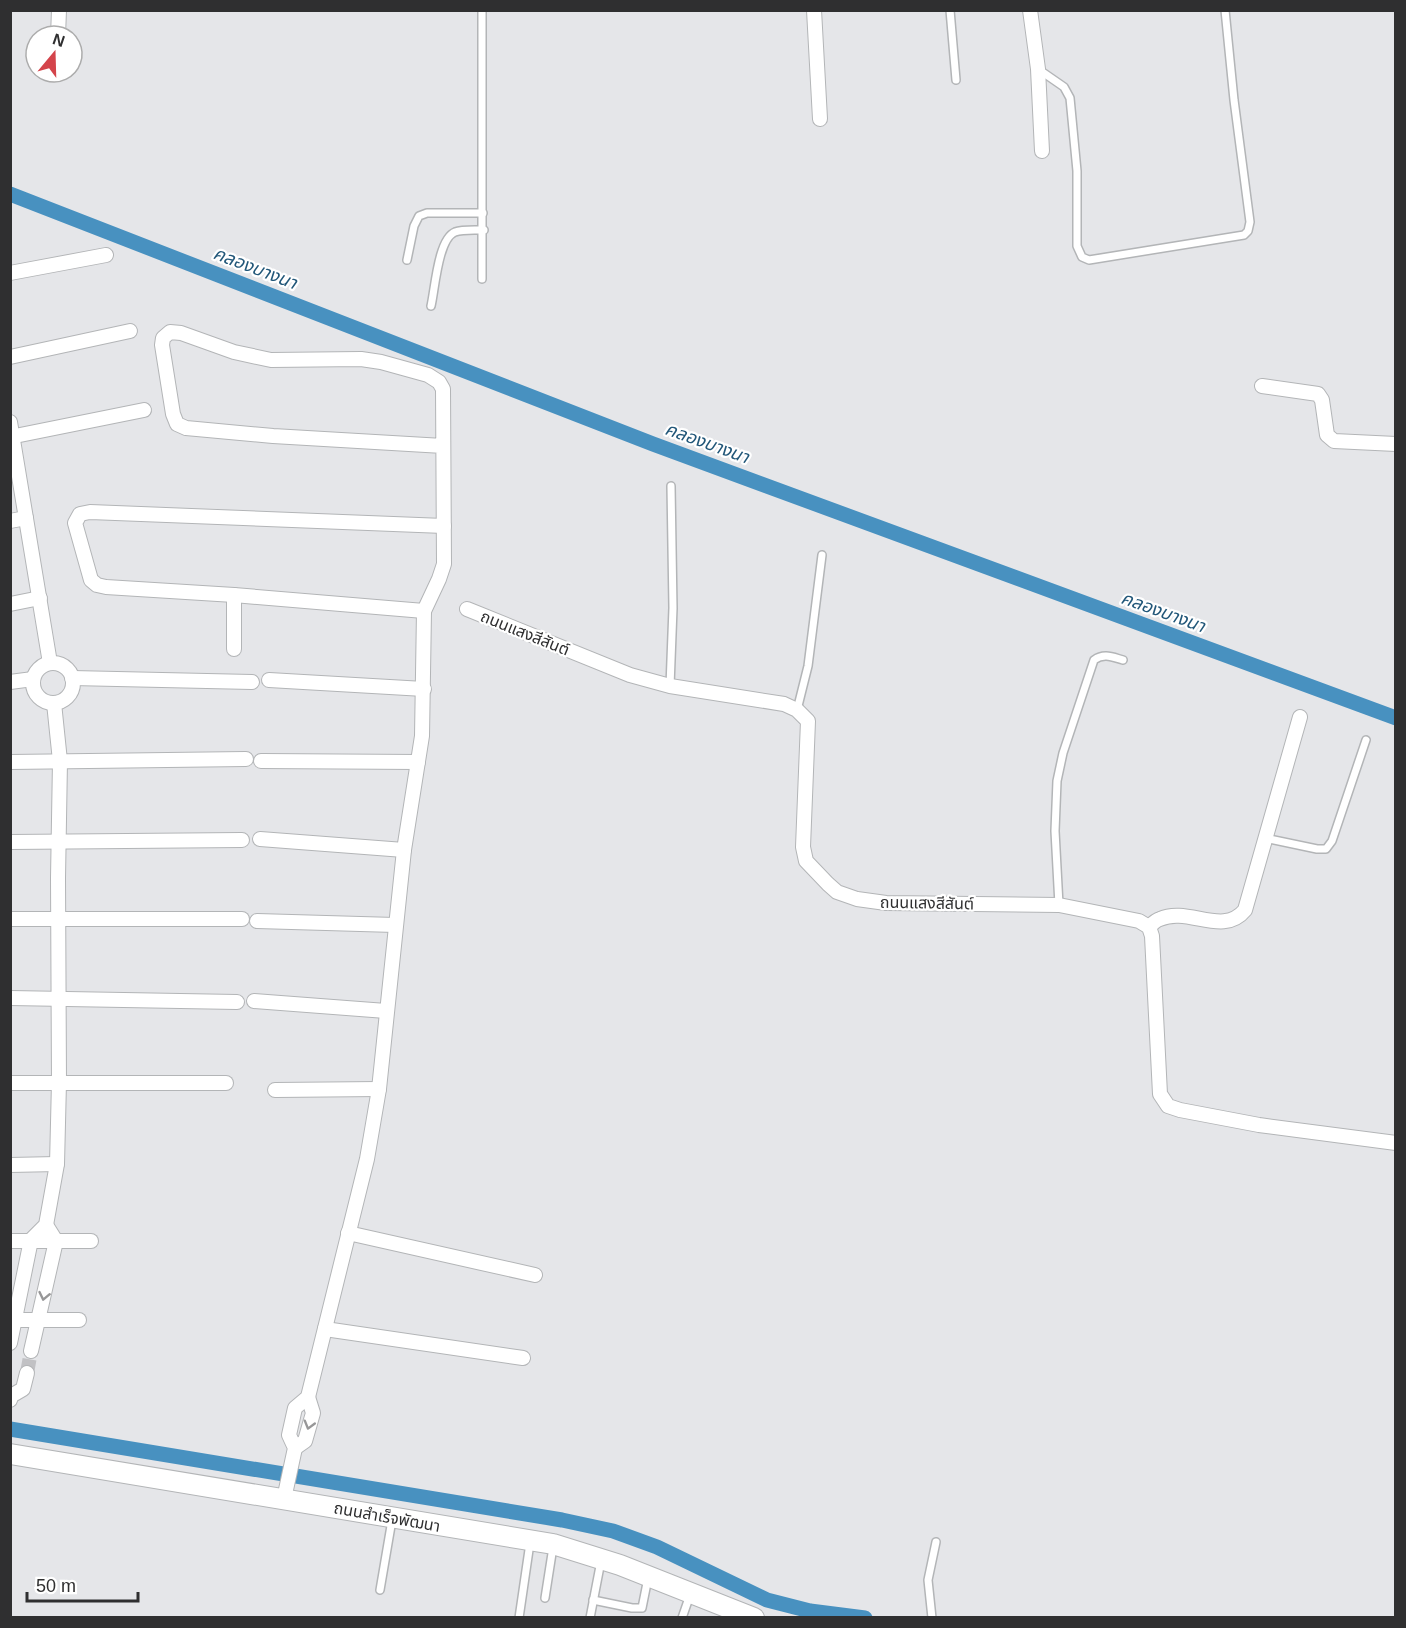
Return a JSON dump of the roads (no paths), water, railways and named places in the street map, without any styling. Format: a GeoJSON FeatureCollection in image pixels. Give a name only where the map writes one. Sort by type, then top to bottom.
{"type":"FeatureCollection","features":[{"type":"Feature","properties":{"kind":"street"},"geometry":{"type":"LineString","coordinates":[[814,10],[820,119]]}},
{"type":"Feature","properties":{"kind":"street"},"geometry":{"type":"LineString","coordinates":[[1030,10],[1038,69],[1042,151]]}},
{"type":"Feature","properties":{"kind":"street"},"geometry":{"type":"LineString","coordinates":[[10,273],[106,255]]}},
{"type":"Feature","properties":{"kind":"street"},"geometry":{"type":"LineString","coordinates":[[10,357],[130,331]]}},
{"type":"Feature","properties":{"kind":"street"},"geometry":{"type":"LineString","coordinates":[[286,1490],[294,1453],[305,1441],[313,1413],[308,1397],[367,1159],[379,1089],[404,850],[422,736],[424,611],[444,564],[443,390],[439,382],[428,375],[361,358],[271,360],[234,352],[181,333],[170,332],[163,338],[162,345],[173,414],[177,424],[186,428],[273,436],[443,446]]}},
{"type":"Feature","properties":{"kind":"street"},"geometry":{"type":"LineString","coordinates":[[1262,386],[1318,394],[1322,400],[1327,435],[1334,441],[1395,444]]}},
{"type":"Feature","properties":{"kind":"street"},"geometry":{"type":"LineString","coordinates":[[12,437],[144,410]]}},
{"type":"Feature","properties":{"kind":"street"},"geometry":{"type":"LineString","coordinates":[[10,422],[50,663]]}},
{"type":"Feature","properties":{"kind":"street"},"geometry":{"type":"LineString","coordinates":[[424,611],[96,585],[91,580],[75,523],[80,514],[90,512],[444,526]]}},
{"type":"Feature","properties":{"kind":"street"},"geometry":{"type":"LineString","coordinates":[[10,521],[26,518]]}},
{"type":"Feature","properties":{"kind":"street"},"geometry":{"type":"LineString","coordinates":[[234,595],[234,649]]}},
{"type":"Feature","properties":{"kind":"street"},"geometry":{"type":"LineString","coordinates":[[10,604],[40,598]]}},
{"type":"Feature","properties":{"kind":"street","name":"ถนนแสงสีสันต์"},"geometry":{"type":"LineString","coordinates":[[467,609],[630,675],[670,686],[784,704],[797,710],[808,721],[803,847],[806,861],[837,892],[856,899],[886,903],[1059,904],[1139,921],[1149,927]]}},
{"type":"Feature","properties":{"kind":"street"},"geometry":{"type":"LineString","coordinates":[[50,663],[66,668],[72,678],[70,693],[65,699],[54,703],[39,697],[35,691],[33,679],[40,668],[50,663]]}},
{"type":"Feature","properties":{"kind":"street"},"geometry":{"type":"LineString","coordinates":[[72,678],[252,682]]}},
{"type":"Feature","properties":{"kind":"street"},"geometry":{"type":"LineString","coordinates":[[10,682],[33,679]]}},
{"type":"Feature","properties":{"kind":"street"},"geometry":{"type":"LineString","coordinates":[[269,680],[424,689]]}},
{"type":"Feature","properties":{"kind":"street"},"geometry":{"type":"LineString","coordinates":[[10,1343],[31,1240],[46,1225],[57,1164],[60,761],[54,703]]}},
{"type":"Feature","properties":{"kind":"street"},"geometry":{"type":"LineString","coordinates":[[1300,717],[1245,910],[1238,919],[1226,922],[1179,916],[1160,919],[1149,927],[1152,936],[1160,1094],[1168,1106],[1180,1110],[1259,1125],[1395,1143]]}},
{"type":"Feature","properties":{"kind":"street"},"geometry":{"type":"LineString","coordinates":[[10,762],[246,759]]}},
{"type":"Feature","properties":{"kind":"street"},"geometry":{"type":"LineString","coordinates":[[261,761],[418,762]]}},
{"type":"Feature","properties":{"kind":"street"},"geometry":{"type":"LineString","coordinates":[[260,839],[404,850]]}},
{"type":"Feature","properties":{"kind":"street"},"geometry":{"type":"LineString","coordinates":[[10,842],[242,840]]}},
{"type":"Feature","properties":{"kind":"street"},"geometry":{"type":"LineString","coordinates":[[10,919],[242,919]]}},
{"type":"Feature","properties":{"kind":"street"},"geometry":{"type":"LineString","coordinates":[[257,921],[395,925]]}},
{"type":"Feature","properties":{"kind":"street"},"geometry":{"type":"LineString","coordinates":[[10,998],[237,1002]]}},
{"type":"Feature","properties":{"kind":"street"},"geometry":{"type":"LineString","coordinates":[[254,1001],[386,1011]]}},
{"type":"Feature","properties":{"kind":"street"},"geometry":{"type":"LineString","coordinates":[[10,1083],[226,1083]]}},
{"type":"Feature","properties":{"kind":"street"},"geometry":{"type":"LineString","coordinates":[[276,1090],[379,1089]]}},
{"type":"Feature","properties":{"kind":"street"},"geometry":{"type":"LineString","coordinates":[[10,1165],[57,1164]]}},
{"type":"Feature","properties":{"kind":"street"},"geometry":{"type":"LineString","coordinates":[[31,1351],[56,1241],[46,1225]]}},
{"type":"Feature","properties":{"kind":"street"},"geometry":{"type":"LineString","coordinates":[[348,1233],[535,1275]]}},
{"type":"Feature","properties":{"kind":"street"},"geometry":{"type":"LineString","coordinates":[[10,1241],[92,1241]]}},
{"type":"Feature","properties":{"kind":"street"},"geometry":{"type":"LineString","coordinates":[[13,1320],[79,1320]]}},
{"type":"Feature","properties":{"kind":"street"},"geometry":{"type":"LineString","coordinates":[[325,1329],[523,1358]]}},
{"type":"Feature","properties":{"kind":"street"},"geometry":{"type":"LineString","coordinates":[[11,1397],[23,1389],[27,1373]]}},
{"type":"Feature","properties":{"kind":"street","name":"ถนนสำเร็จพัฒนา"},"geometry":{"type":"LineString","coordinates":[[10,1454],[286,1490],[393,1518],[553,1544],[601,1558],[754,1617]]}},
{"type":"Feature","properties":{"kind":"lane"},"geometry":{"type":"LineString","coordinates":[[482,10],[484,230],[482,279]]}},
{"type":"Feature","properties":{"kind":"lane"},"geometry":{"type":"LineString","coordinates":[[950,10],[956,80]]}},
{"type":"Feature","properties":{"kind":"lane"},"geometry":{"type":"LineString","coordinates":[[1038,69],[1064,87],[1070,98],[1077,171],[1077,246],[1082,257],[1089,260],[1244,235],[1248,231],[1250,222],[1225,10]]}},
{"type":"Feature","properties":{"kind":"lane"},"geometry":{"type":"LineString","coordinates":[[407,260],[414,226],[419,216],[427,213],[483,213]]}},
{"type":"Feature","properties":{"kind":"lane"},"geometry":{"type":"LineString","coordinates":[[431,306],[441,250],[448,236],[457,231],[484,230]]}},
{"type":"Feature","properties":{"kind":"lane"},"geometry":{"type":"LineString","coordinates":[[670,686],[673,608],[671,486]]}},
{"type":"Feature","properties":{"kind":"lane"},"geometry":{"type":"LineString","coordinates":[[797,710],[808,666],[822,555]]}},
{"type":"Feature","properties":{"kind":"lane"},"geometry":{"type":"LineString","coordinates":[[1059,904],[1055,802],[1063,753],[1094,660],[1100,656],[1123,660]]}},
{"type":"Feature","properties":{"kind":"lane"},"geometry":{"type":"LineString","coordinates":[[1265,838],[1326,849],[1332,841],[1366,740]]}},
{"type":"Feature","properties":{"kind":"lane"},"geometry":{"type":"LineString","coordinates":[[380,1590],[393,1518]]}},
{"type":"Feature","properties":{"kind":"lane"},"geometry":{"type":"LineString","coordinates":[[519,1617],[530,1541]]}},
{"type":"Feature","properties":{"kind":"lane"},"geometry":{"type":"LineString","coordinates":[[932,1617],[928,1580],[936,1542]]}},
{"type":"Feature","properties":{"kind":"lane"},"geometry":{"type":"LineString","coordinates":[[545,1598],[553,1544]]}},
{"type":"Feature","properties":{"kind":"lane"},"geometry":{"type":"LineString","coordinates":[[590,1617],[601,1558]]}},
{"type":"Feature","properties":{"kind":"lane"},"geometry":{"type":"LineString","coordinates":[[593,1600],[642,1608],[649,1576]]}},
{"type":"Feature","properties":{"kind":"lane"},"geometry":{"type":"LineString","coordinates":[[682,1617],[690,1593]]}},
{"type":"Feature","properties":{"kind":"waterway","name":"คลองบางนา"},"geometry":{"type":"LineString","coordinates":[[10,194],[653,444],[1396,718]]}},
{"type":"Feature","properties":{"kind":"waterway"},"geometry":{"type":"LineString","coordinates":[[10,1429],[562,1520],[613,1531],[657,1547],[767,1600],[810,1611],[865,1618]]}},
{"type":"Feature","properties":{"kind":"tunnel"},"geometry":{"type":"LineString","coordinates":[[27,1373],[31,1351]]}}]}
